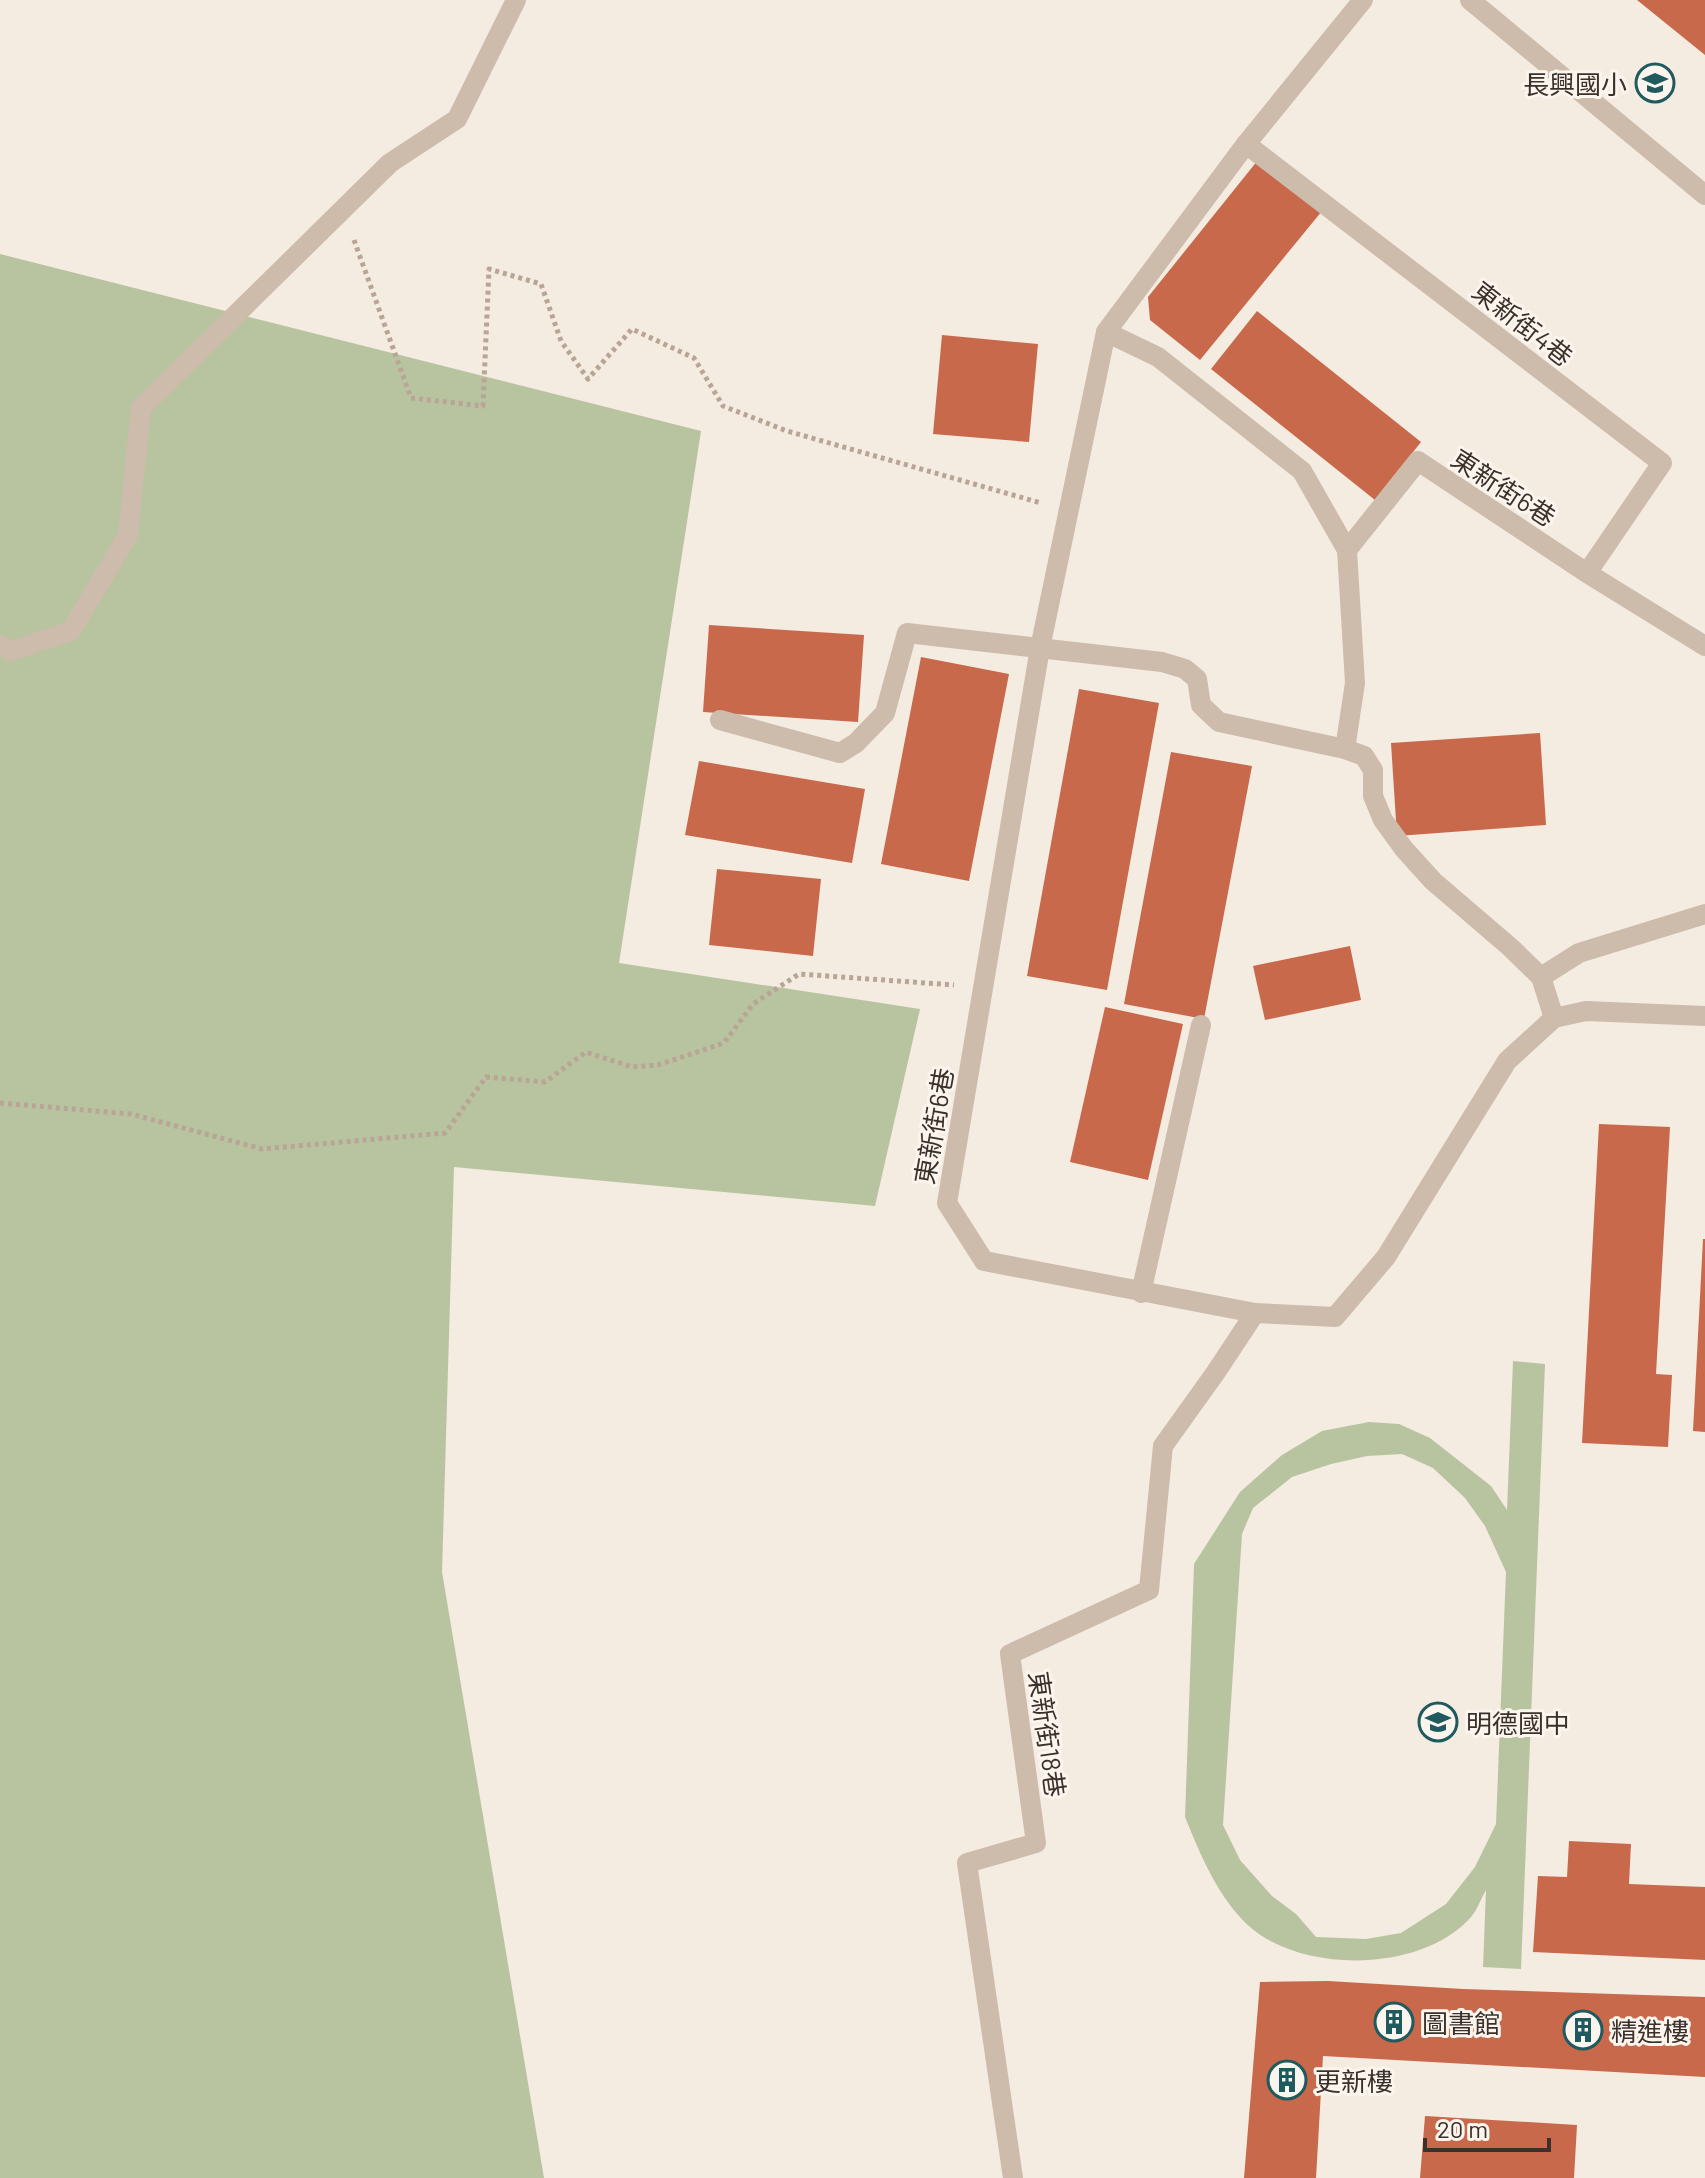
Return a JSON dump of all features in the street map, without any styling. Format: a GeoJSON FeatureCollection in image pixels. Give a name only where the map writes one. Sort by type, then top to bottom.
{"type":"FeatureCollection","features":[{"type":"Feature","properties":{"kind":"street"},"geometry":{"type":"LineString","coordinates":[[0,645],[11,651],[71,631],[128,535],[141,408],[390,163],[457,119],[516,0]]}},
{"type":"Feature","properties":{"kind":"street"},"geometry":{"type":"LineString","coordinates":[[1040,648],[1106,332],[1246,144],[1363,0]]}},
{"type":"Feature","properties":{"kind":"street"},"geometry":{"type":"LineString","coordinates":[[1470,0],[1705,195]]}},
{"type":"Feature","properties":{"kind":"street","name":"東新街4巷"},"geometry":{"type":"LineString","coordinates":[[1246,144],[1662,463],[1587,573]]}},
{"type":"Feature","properties":{"kind":"street"},"geometry":{"type":"LineString","coordinates":[[1106,332],[1158,357],[1302,471],[1347,550],[1355,683],[1345,749]]}},
{"type":"Feature","properties":{"kind":"street","name":"東新街6巷"},"geometry":{"type":"LineString","coordinates":[[1347,550],[1418,461],[1587,573],[1705,646]]}},
{"type":"Feature","properties":{"kind":"street"},"geometry":{"type":"LineString","coordinates":[[720,720],[840,753],[856,743],[885,713],[907,633],[1162,662],[1185,669],[1197,679],[1201,705],[1219,722],[1345,749],[1364,756],[1373,770],[1373,796],[1383,820],[1404,849],[1433,881],[1541,977],[1554,1018],[1586,1011],[1705,1016]]}},
{"type":"Feature","properties":{"kind":"street","name":"東新街6巷"},"geometry":{"type":"LineString","coordinates":[[1040,648],[947,1203],[984,1261],[1255,1313],[1335,1317],[1386,1257],[1507,1061],[1554,1018]]}},
{"type":"Feature","properties":{"kind":"street"},"geometry":{"type":"LineString","coordinates":[[1541,977],[1579,953],[1705,914]]}},
{"type":"Feature","properties":{"kind":"street"},"geometry":{"type":"LineString","coordinates":[[1141,1293],[1201,1025]]}},
{"type":"Feature","properties":{"kind":"street","name":"東新街18巷"},"geometry":{"type":"LineString","coordinates":[[1013,2178],[967,1863],[1036,1843],[1010,1654],[1149,1590],[1163,1446],[1255,1313]]}},
{"type":"Feature","properties":{"kind":"path"},"geometry":{"type":"LineString","coordinates":[[353,200],[355,243],[411,398],[483,406],[489,269],[541,284],[561,341],[588,379],[632,329],[694,358],[723,406],[787,431],[1069,511]]}},
{"type":"Feature","properties":{"kind":"path"},"geometry":{"type":"LineString","coordinates":[[0,1103],[131,1114],[262,1149],[445,1133],[486,1077],[545,1082],[586,1052],[632,1067],[658,1065],[724,1043],[753,1004],[799,974],[983,987]]}},
{"type":"Feature","properties":{"kind":"green space"},"geometry":{"type":"Polygon","coordinates":[[[0,254],[701,431],[619,963],[920,1009],[875,1206],[454,1167],[442,1572],[544,2178],[0,2178],[0,254]]]}},
{"type":"Feature","properties":{"kind":"green space"},"geometry":{"type":"Polygon","coordinates":[[[1513,1361],[1545,1364],[1521,1969],[1483,1967],[1486,1890],[1476,1911],[1450,1935],[1424,1948],[1394,1957],[1331,1959],[1301,1953],[1273,1942],[1250,1927],[1229,1903],[1204,1861],[1185,1817],[1194,1564],[1240,1492],[1282,1455],[1322,1431],[1369,1422],[1399,1424],[1430,1438],[1491,1486],[1507,1510],[1513,1361]],[[1402,1454],[1367,1456],[1292,1477],[1253,1508],[1242,1534],[1223,1825],[1240,1860],[1272,1896],[1296,1914],[1316,1937],[1366,1939],[1401,1933],[1446,1904],[1475,1867],[1496,1824],[1506,1572],[1485,1526],[1465,1498],[1433,1468],[1402,1454]]]}},
{"type":"Feature","properties":{"kind":"building"},"geometry":{"type":"Polygon","coordinates":[[[1637,0],[1705,0],[1705,55],[1637,0]]]}},
{"type":"Feature","properties":{"kind":"building"},"geometry":{"type":"Polygon","coordinates":[[[1258,160],[1322,211],[1200,360],[1150,320],[1148,297],[1258,160]]]}},
{"type":"Feature","properties":{"kind":"building"},"geometry":{"type":"Polygon","coordinates":[[[1257,311],[1421,442],[1375,500],[1211,369],[1257,311]]]}},
{"type":"Feature","properties":{"kind":"building"},"geometry":{"type":"Polygon","coordinates":[[[942,335],[1038,344],[1029,442],[933,434],[942,335]]]}},
{"type":"Feature","properties":{"kind":"building"},"geometry":{"type":"Polygon","coordinates":[[[709,625],[864,635],[858,722],[703,712],[709,625]]]}},
{"type":"Feature","properties":{"kind":"building"},"geometry":{"type":"Polygon","coordinates":[[[921,657],[1009,674],[969,881],[881,864],[921,657]]]}},
{"type":"Feature","properties":{"kind":"building"},"geometry":{"type":"Polygon","coordinates":[[[1079,689],[1159,703],[1107,990],[1027,976],[1079,689]]]}},
{"type":"Feature","properties":{"kind":"building"},"geometry":{"type":"Polygon","coordinates":[[[1540,733],[1546,825],[1397,836],[1391,743],[1540,733]]]}},
{"type":"Feature","properties":{"kind":"building"},"geometry":{"type":"Polygon","coordinates":[[[1171,752],[1252,766],[1204,1019],[1124,1004],[1171,752]]]}},
{"type":"Feature","properties":{"kind":"building"},"geometry":{"type":"Polygon","coordinates":[[[699,761],[865,789],[852,863],[685,835],[699,761]]]}},
{"type":"Feature","properties":{"kind":"building"},"geometry":{"type":"Polygon","coordinates":[[[717,869],[821,879],[813,956],[709,945],[717,869]]]}},
{"type":"Feature","properties":{"kind":"building"},"geometry":{"type":"Polygon","coordinates":[[[1350,946],[1361,1000],[1265,1020],[1253,966],[1350,946]]]}},
{"type":"Feature","properties":{"kind":"building"},"geometry":{"type":"Polygon","coordinates":[[[1105,1007],[1183,1024],[1148,1180],[1070,1162],[1105,1007]]]}},
{"type":"Feature","properties":{"kind":"building"},"geometry":{"type":"Polygon","coordinates":[[[1599,1124],[1670,1127],[1656,1374],[1672,1375],[1668,1447],[1582,1443],[1599,1124]]]}},
{"type":"Feature","properties":{"kind":"building"},"geometry":{"type":"Polygon","coordinates":[[[1705,1239],[1705,1432],[1693,1431],[1705,1239]]]}},
{"type":"Feature","properties":{"kind":"building"},"geometry":{"type":"Polygon","coordinates":[[[1569,1841],[1631,1844],[1629,1884],[1705,1887],[1705,1960],[1533,1952],[1538,1876],[1567,1877],[1569,1841]]]}},
{"type":"Feature","properties":{"kind":"building"},"geometry":{"type":"Polygon","coordinates":[[[1328,1981],[1705,1997],[1705,2077],[1323,2056],[1316,2178],[1244,2178],[1260,1982],[1328,1981]]]}},
{"type":"Feature","properties":{"kind":"building"},"geometry":{"type":"Polygon","coordinates":[[[1425,2116],[1577,2125],[1574,2178],[1420,2178],[1425,2116]]]}},
{"type":"Feature","properties":{"kind":"place","name":"長興國小"},"geometry":{"type":"Point","coordinates":[1655,83]}},
{"type":"Feature","properties":{"kind":"place","name":"明德國中"},"geometry":{"type":"Point","coordinates":[1438,1722]}},
{"type":"Feature","properties":{"kind":"place","name":"圖書館"},"geometry":{"type":"Point","coordinates":[1394,2022]}},
{"type":"Feature","properties":{"kind":"place","name":"精進樓"},"geometry":{"type":"Point","coordinates":[1583,2030]}},
{"type":"Feature","properties":{"kind":"place","name":"更新樓"},"geometry":{"type":"Point","coordinates":[1287,2080]}}]}
